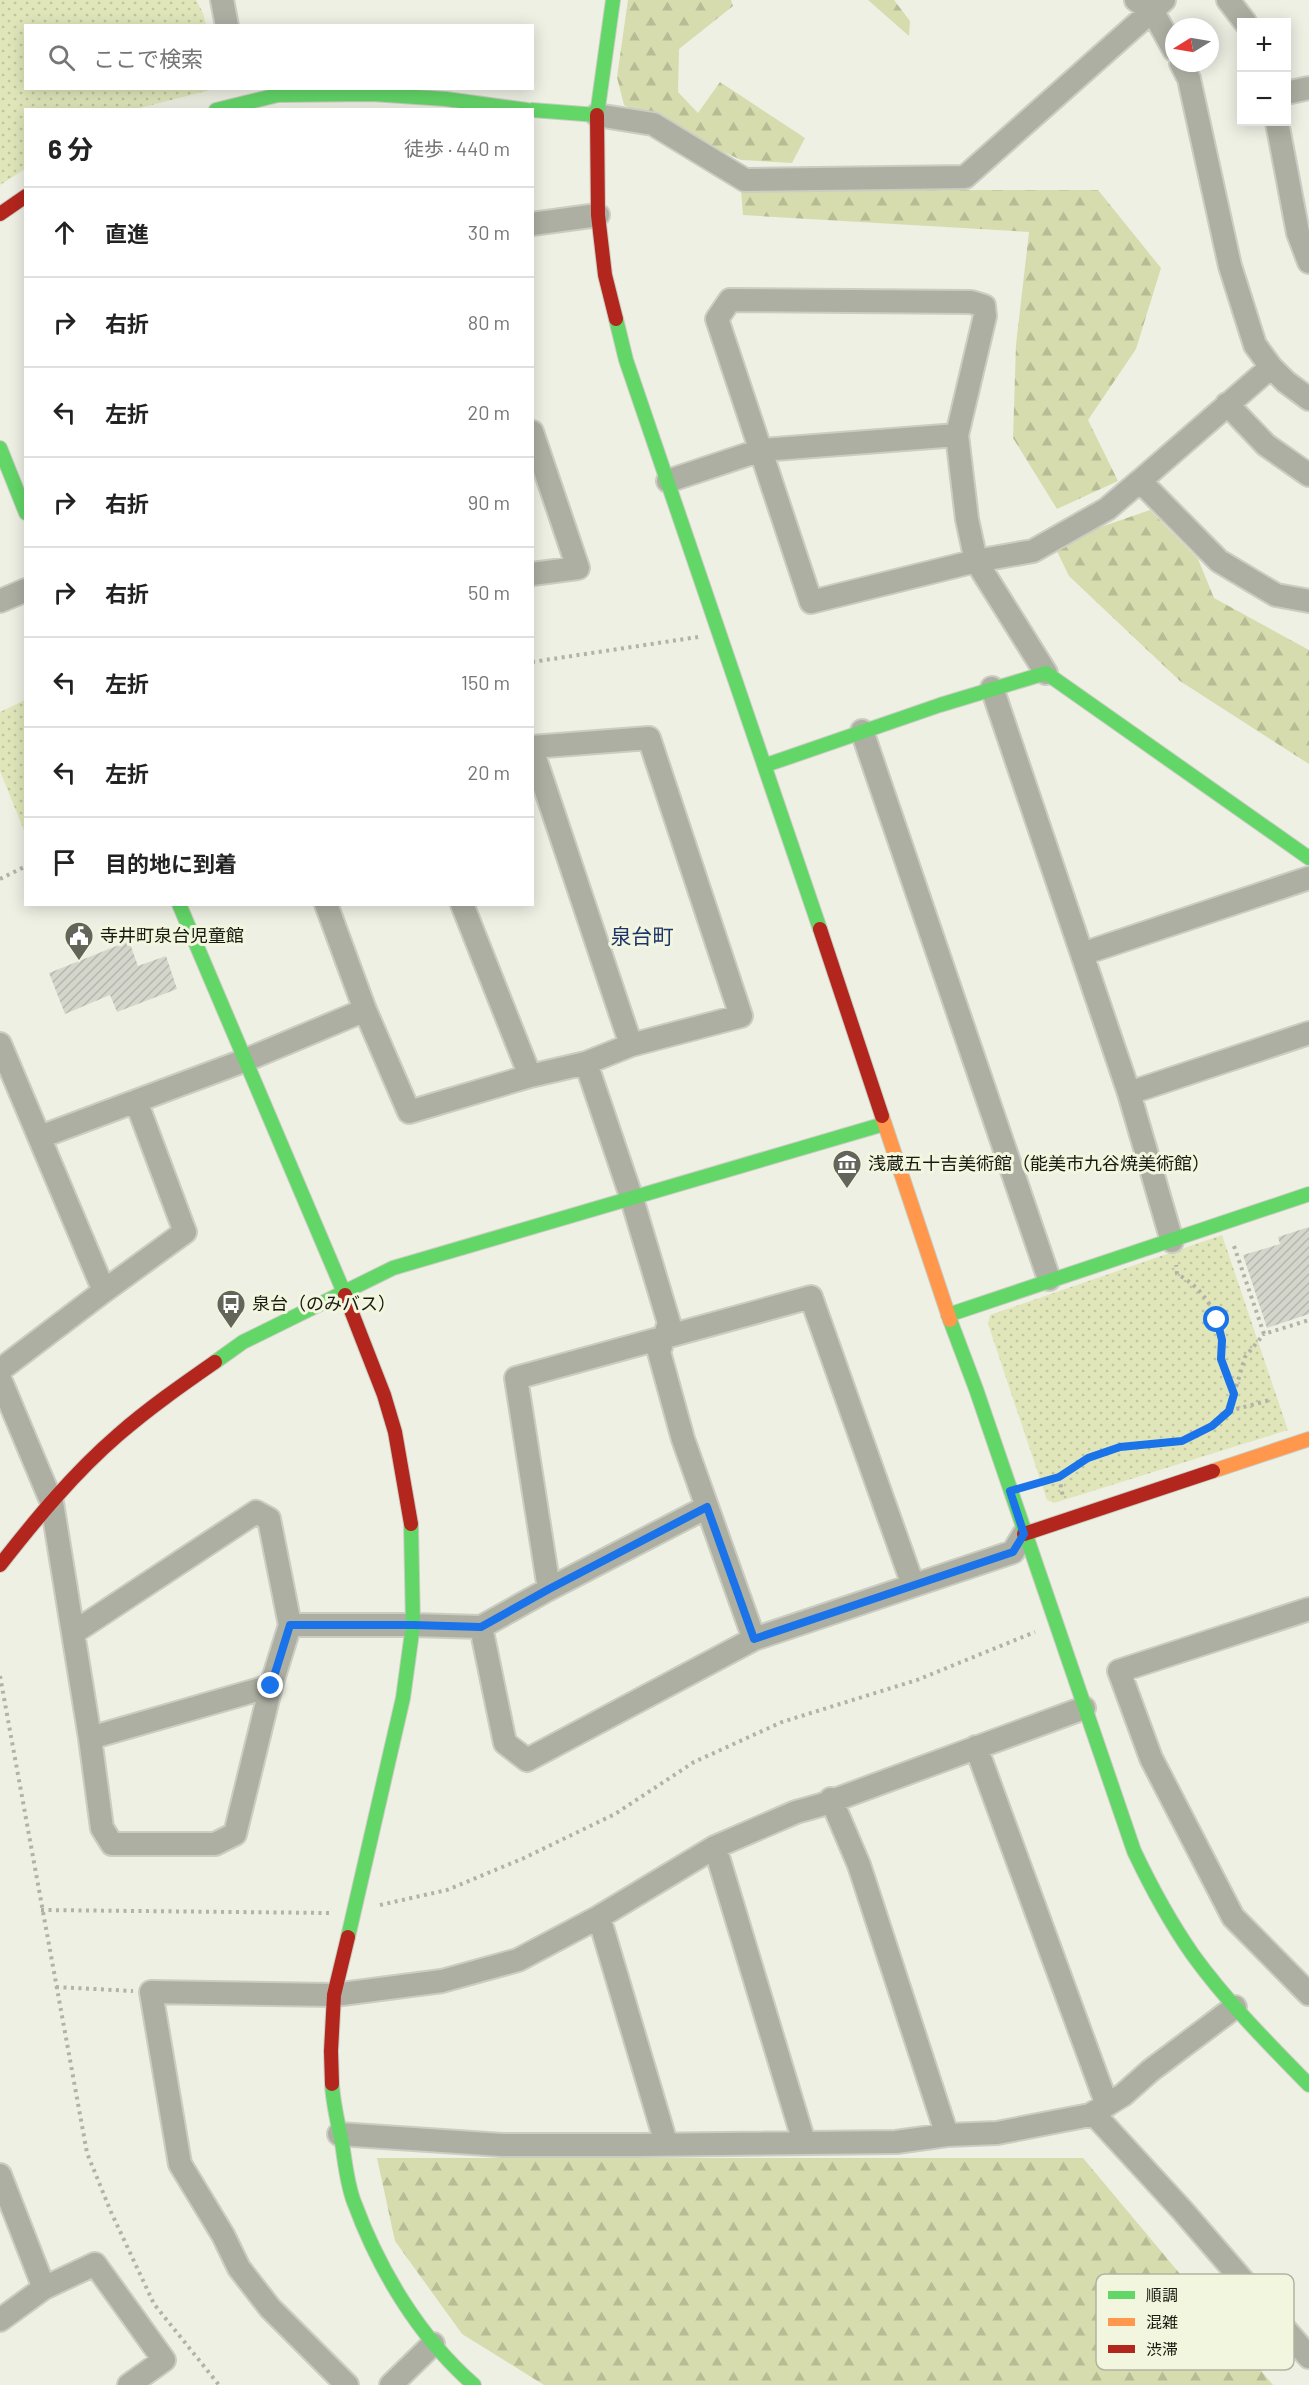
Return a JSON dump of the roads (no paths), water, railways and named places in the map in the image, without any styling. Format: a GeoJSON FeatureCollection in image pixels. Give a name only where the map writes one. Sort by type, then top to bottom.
{"type":"FeatureCollection","features":[{"type":"Feature","properties":{"kind":"street"},"geometry":{"type":"LineString","coordinates":[[222,0],[227,24]]}},
{"type":"Feature","properties":{"kind":"street"},"geometry":{"type":"LineString","coordinates":[[613,0],[597,115],[598,214],[605,275],[626,360],[766,765],[948,1315],[1134,1851],[1150,1885],[1193,1956],[1235,2007],[1309,2085]]}},
{"type":"Feature","properties":{"kind":"street"},"geometry":{"type":"LineString","coordinates":[[1228,0],[1242,18]]}},
{"type":"Feature","properties":{"kind":"street"},"geometry":{"type":"LineString","coordinates":[[534,110],[597,115],[653,124],[745,180],[965,177],[1151,4],[1165,32]]}},
{"type":"Feature","properties":{"kind":"street"},"geometry":{"type":"LineString","coordinates":[[1185,72],[1189,80],[1230,266],[1255,345],[1271,367],[1286,382],[1309,399]]}},
{"type":"Feature","properties":{"kind":"street"},"geometry":{"type":"LineString","coordinates":[[1291,92],[1309,88]]}},
{"type":"Feature","properties":{"kind":"street"},"geometry":{"type":"LineString","coordinates":[[221,108],[243,100],[278,95],[372,94],[446,99],[512,108]]}},
{"type":"Feature","properties":{"kind":"street"},"geometry":{"type":"LineString","coordinates":[[1278,126],[1298,233],[1309,262]]}},
{"type":"Feature","properties":{"kind":"street"},"geometry":{"type":"LineString","coordinates":[[0,214],[24,197]]}},
{"type":"Feature","properties":{"kind":"street"},"geometry":{"type":"LineString","coordinates":[[534,224],[598,214]]}},
{"type":"Feature","properties":{"kind":"street"},"geometry":{"type":"LineString","coordinates":[[1271,367],[1107,509],[1033,551],[976,561],[811,602],[717,319],[730,300],[971,302],[984,306],[985,316],[957,435],[967,519],[976,561],[1046,673],[1309,858]]}},
{"type":"Feature","properties":{"kind":"street"},"geometry":{"type":"LineString","coordinates":[[1227,404],[1266,445],[1309,475]]}},
{"type":"Feature","properties":{"kind":"street"},"geometry":{"type":"LineString","coordinates":[[668,481],[761,450],[957,435]]}},
{"type":"Feature","properties":{"kind":"street"},"geometry":{"type":"LineString","coordinates":[[534,438],[578,568],[534,574]]}},
{"type":"Feature","properties":{"kind":"street"},"geometry":{"type":"LineString","coordinates":[[0,448],[24,508]]}},
{"type":"Feature","properties":{"kind":"street"},"geometry":{"type":"LineString","coordinates":[[1140,481],[1219,561],[1276,595],[1309,601]]}},
{"type":"Feature","properties":{"kind":"street"},"geometry":{"type":"LineString","coordinates":[[0,601],[24,591]]}},
{"type":"Feature","properties":{"kind":"street"},"geometry":{"type":"LineString","coordinates":[[766,765],[862,730],[1046,673]]}},
{"type":"Feature","properties":{"kind":"street"},"geometry":{"type":"LineString","coordinates":[[992,688],[1129,1094],[1172,1241]]}},
{"type":"Feature","properties":{"kind":"street"},"geometry":{"type":"LineString","coordinates":[[862,730],[1049,1280]]}},
{"type":"Feature","properties":{"kind":"street"},"geometry":{"type":"LineString","coordinates":[[327,906],[365,1010],[409,1112],[530,1076],[586,1063],[631,1046],[741,1017],[649,738],[534,748]]}},
{"type":"Feature","properties":{"kind":"street"},"geometry":{"type":"LineString","coordinates":[[534,754],[631,1046]]}},
{"type":"Feature","properties":{"kind":"street"},"geometry":{"type":"LineString","coordinates":[[1082,954],[1309,878]]}},
{"type":"Feature","properties":{"kind":"street"},"geometry":{"type":"LineString","coordinates":[[180,906],[344,1293],[384,1395],[395,1432],[412,1531],[413,1625],[403,1698],[333,1995],[331,2051],[333,2101],[353,2200],[384,2271],[418,2325],[449,2363],[474,2385]]}},
{"type":"Feature","properties":{"kind":"street"},"geometry":{"type":"LineString","coordinates":[[463,906],[530,1076]]}},
{"type":"Feature","properties":{"kind":"street"},"geometry":{"type":"LineString","coordinates":[[40,1137],[246,1060],[365,1010]]}},
{"type":"Feature","properties":{"kind":"street"},"geometry":{"type":"LineString","coordinates":[[1129,1094],[1309,1033]]}},
{"type":"Feature","properties":{"kind":"street"},"geometry":{"type":"LineString","coordinates":[[0,1044],[104,1291]]}},
{"type":"Feature","properties":{"kind":"street"},"geometry":{"type":"LineString","coordinates":[[586,1063],[632,1199],[669,1323],[658,1352],[683,1439],[754,1639]]}},
{"type":"Feature","properties":{"kind":"street"},"geometry":{"type":"LineString","coordinates":[[0,1370],[185,1232],[136,1101]]}},
{"type":"Feature","properties":{"kind":"street"},"geometry":{"type":"LineString","coordinates":[[0,1566],[52,1503],[117,1436],[198,1373],[243,1342],[393,1268],[884,1124]]}},
{"type":"Feature","properties":{"kind":"street"},"geometry":{"type":"LineString","coordinates":[[948,1315],[1309,1194]]}},
{"type":"Feature","properties":{"kind":"street"},"geometry":{"type":"LineString","coordinates":[[549,1589],[516,1378],[811,1297],[912,1585]]}},
{"type":"Feature","properties":{"kind":"street"},"geometry":{"type":"LineString","coordinates":[[0,1379],[52,1503],[73,1633],[90,1738],[102,1828],[112,1844],[215,1844],[235,1834],[271,1686],[290,1625],[269,1519],[256,1512],[73,1633]]}},
{"type":"Feature","properties":{"kind":"street"},"geometry":{"type":"LineString","coordinates":[[481,1627],[505,1743],[527,1760],[754,1639],[1013,1552],[1024,1534],[1309,1439]]}},
{"type":"Feature","properties":{"kind":"street"},"geometry":{"type":"LineString","coordinates":[[290,1625],[481,1627],[707,1507]]}},
{"type":"Feature","properties":{"kind":"street"},"geometry":{"type":"LineString","coordinates":[[1309,1609],[1119,1671],[1151,1758],[1233,1917],[1309,1994]]}},
{"type":"Feature","properties":{"kind":"street"},"geometry":{"type":"LineString","coordinates":[[90,1738],[271,1686]]}},
{"type":"Feature","properties":{"kind":"street"},"geometry":{"type":"LineString","coordinates":[[347,2385],[270,2308],[239,2268],[223,2235],[180,2164],[151,1992],[333,1995],[442,1981],[518,1960],[600,1917],[715,1848],[796,1812],[821,1805],[831,1799],[1084,1708]]}},
{"type":"Feature","properties":{"kind":"street"},"geometry":{"type":"LineString","coordinates":[[976,1747],[1100,2109],[1238,2274]]}},
{"type":"Feature","properties":{"kind":"street"},"geometry":{"type":"LineString","coordinates":[[831,1799],[859,1865],[947,2135]]}},
{"type":"Feature","properties":{"kind":"street"},"geometry":{"type":"LineString","coordinates":[[715,1848],[804,2142]]}},
{"type":"Feature","properties":{"kind":"street"},"geometry":{"type":"LineString","coordinates":[[600,1917],[666,2143]]}},
{"type":"Feature","properties":{"kind":"street"},"geometry":{"type":"LineString","coordinates":[[339,2134],[502,2145],[896,2142],[947,2135],[998,2133],[1090,2115],[1123,2096],[1150,2071],[1235,2007]]}},
{"type":"Feature","properties":{"kind":"street"},"geometry":{"type":"LineString","coordinates":[[0,2175],[44,2288]]}},
{"type":"Feature","properties":{"kind":"street"},"geometry":{"type":"LineString","coordinates":[[0,2320],[44,2288],[95,2264],[164,2360],[129,2385]]}},
{"type":"Feature","properties":{"kind":"street"},"geometry":{"type":"LineString","coordinates":[[1294,2339],[1309,2356]]}},
{"type":"Feature","properties":{"kind":"street"},"geometry":{"type":"LineString","coordinates":[[391,2385],[433,2344]]}},
{"type":"Feature","properties":{"kind":"place","name":"寺井町泉台児童館"},"geometry":{"type":"Point","coordinates":[79,962]}},
{"type":"Feature","properties":{"kind":"place","name":"浅蔵五十吉美術館（能美市九谷焼美術館）"},"geometry":{"type":"Point","coordinates":[847,1190]}},
{"type":"Feature","properties":{"kind":"place","name":"泉台（のみバス）"},"geometry":{"type":"Point","coordinates":[231,1330]}},
{"type":"Feature","properties":{"kind":"district","name":"泉台町"},"geometry":{"type":"Point","coordinates":[642,937]}}]}
